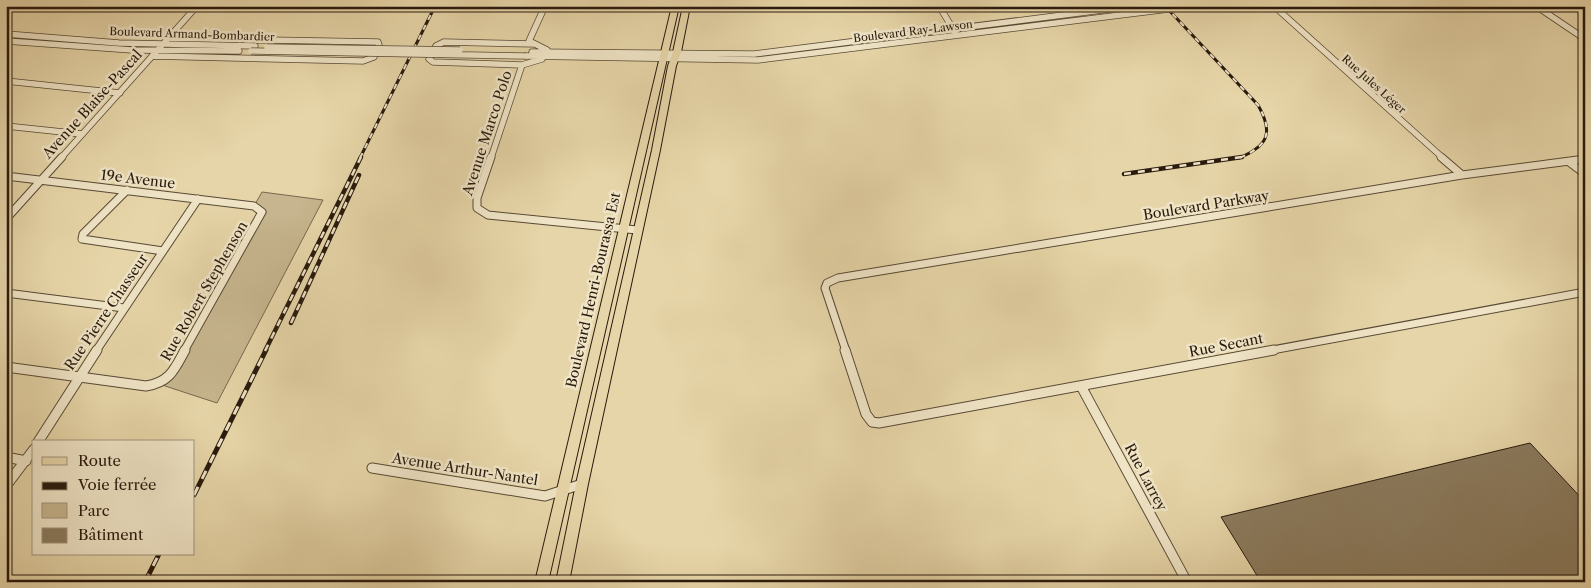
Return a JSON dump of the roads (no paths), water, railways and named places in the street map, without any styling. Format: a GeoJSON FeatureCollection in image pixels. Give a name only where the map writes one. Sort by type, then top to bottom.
{"type":"FeatureCollection","features":[{"type":"Feature","properties":{"kind":"main road","name":"Boulevard Henri-Bourassa Est"},"geometry":{"type":"LineString","coordinates":[[540,582],[676,6]]}},
{"type":"Feature","properties":{"kind":"main road"},"geometry":{"type":"LineString","coordinates":[[562,582],[686,6]]}},
{"type":"Feature","properties":{"kind":"street","name":"Avenue Blaise-Pascal"},"geometry":{"type":"LineString","coordinates":[[6,219],[197,6]]}},
{"type":"Feature","properties":{"kind":"street"},"geometry":{"type":"LineString","coordinates":[[535,44],[530,41],[544,6]]}},
{"type":"Feature","properties":{"kind":"street"},"geometry":{"type":"LineString","coordinates":[[939,6],[957,36]]}},
{"type":"Feature","properties":{"kind":"street","name":"Boulevard Ray-Lawson"},"geometry":{"type":"LineString","coordinates":[[664,56],[754,54],[1099,8],[1134,6]]}},
{"type":"Feature","properties":{"kind":"street","name":"Boulevard Ray-Lawson"},"geometry":{"type":"LineString","coordinates":[[675,56],[758,60],[1193,6]]}},
{"type":"Feature","properties":{"kind":"street","name":"Rue Jules Léger"},"geometry":{"type":"LineString","coordinates":[[1274,6],[1462,175]]}},
{"type":"Feature","properties":{"kind":"street"},"geometry":{"type":"LineString","coordinates":[[1536,6],[1585,39]]}},
{"type":"Feature","properties":{"kind":"street"},"geometry":{"type":"LineString","coordinates":[[1099,8],[1102,18]]}},
{"type":"Feature","properties":{"kind":"street"},"geometry":{"type":"LineString","coordinates":[[930,31],[935,38]]}},
{"type":"Feature","properties":{"kind":"street","name":"Boulevard Armand-Bombardier"},"geometry":{"type":"LineString","coordinates":[[6,34],[119,43],[253,49]]}},
{"type":"Feature","properties":{"kind":"street","name":"Boulevard Armand-Bombardier"},"geometry":{"type":"LineString","coordinates":[[152,56],[363,61],[374,57],[379,44],[378,42],[364,41],[168,38]]}},
{"type":"Feature","properties":{"kind":"street","name":"Boulevard Armand-Bombardier"},"geometry":{"type":"LineString","coordinates":[[6,41],[158,50],[253,49],[664,56]]}},
{"type":"Feature","properties":{"kind":"street","name":"Boulevard Armand-Bombardier"},"geometry":{"type":"LineString","coordinates":[[444,42],[535,44],[550,54],[522,65],[433,62],[429,59],[436,46],[444,42]]}},
{"type":"Feature","properties":{"kind":"street","name":"Avenue Marco Polo"},"geometry":{"type":"LineString","coordinates":[[522,65],[477,198],[477,208],[488,215],[495,216],[624,228]]}},
{"type":"Feature","properties":{"kind":"street"},"geometry":{"type":"LineString","coordinates":[[6,81],[120,93]]}},
{"type":"Feature","properties":{"kind":"street"},"geometry":{"type":"LineString","coordinates":[[6,126],[82,134]]}},
{"type":"Feature","properties":{"kind":"street","name":"Boulevard Parkway"},"geometry":{"type":"LineString","coordinates":[[872,422],[866,414],[826,293],[827,283],[831,280],[1462,175],[1585,159]]}},
{"type":"Feature","properties":{"kind":"street"},"geometry":{"type":"LineString","coordinates":[[1569,162],[1585,174]]}},
{"type":"Feature","properties":{"kind":"street","name":"19e Avenue"},"geometry":{"type":"LineString","coordinates":[[6,176],[254,206],[261,209],[262,214]]}},
{"type":"Feature","properties":{"kind":"street"},"geometry":{"type":"LineString","coordinates":[[127,190],[83,234],[82,239],[87,242],[164,251]]}},
{"type":"Feature","properties":{"kind":"street","name":"Rue Pierre Chasseur"},"geometry":{"type":"LineString","coordinates":[[39,440],[124,308],[198,199]]}},
{"type":"Feature","properties":{"kind":"street","name":"Rue Robert Stephenson"},"geometry":{"type":"LineString","coordinates":[[6,367],[78,378],[97,378],[152,386],[170,376],[262,214]]}},
{"type":"Feature","properties":{"kind":"street"},"geometry":{"type":"LineString","coordinates":[[624,228],[637,230]]}},
{"type":"Feature","properties":{"kind":"street","name":"Rue Secant"},"geometry":{"type":"LineString","coordinates":[[872,422],[886,422],[1585,292]]}},
{"type":"Feature","properties":{"kind":"street"},"geometry":{"type":"LineString","coordinates":[[6,293],[124,308]]}},
{"type":"Feature","properties":{"kind":"street","name":"Rue Larrey"},"geometry":{"type":"LineString","coordinates":[[1081,386],[1187,582]]}},
{"type":"Feature","properties":{"kind":"street"},"geometry":{"type":"LineString","coordinates":[[6,486],[32,452]]}},
{"type":"Feature","properties":{"kind":"street"},"geometry":{"type":"LineString","coordinates":[[6,457],[26,460]]}},
{"type":"Feature","properties":{"kind":"street","name":"Avenue Arthur-Nantel"},"geometry":{"type":"LineString","coordinates":[[372,468],[545,496],[582,484]]}},
{"type":"Feature","properties":{"kind":"railway"},"geometry":{"type":"LineString","coordinates":[[360,158],[435,6]]}},
{"type":"Feature","properties":{"kind":"railway"},"geometry":{"type":"LineString","coordinates":[[1165,6],[1258,105],[1263,115],[1267,131],[1265,138],[1256,149],[1241,157]]}},
{"type":"Feature","properties":{"kind":"railway"},"geometry":{"type":"LineString","coordinates":[[265,351],[361,157]]}},
{"type":"Feature","properties":{"kind":"railway"},"geometry":{"type":"LineString","coordinates":[[1124,174],[1241,157]]}},
{"type":"Feature","properties":{"kind":"railway"},"geometry":{"type":"LineString","coordinates":[[291,323],[359,175]]}},
{"type":"Feature","properties":{"kind":"railway"},"geometry":{"type":"LineString","coordinates":[[195,493],[266,350]]}},
{"type":"Feature","properties":{"kind":"railway"},"geometry":{"type":"LineString","coordinates":[[145,582],[158,556]]}}]}
